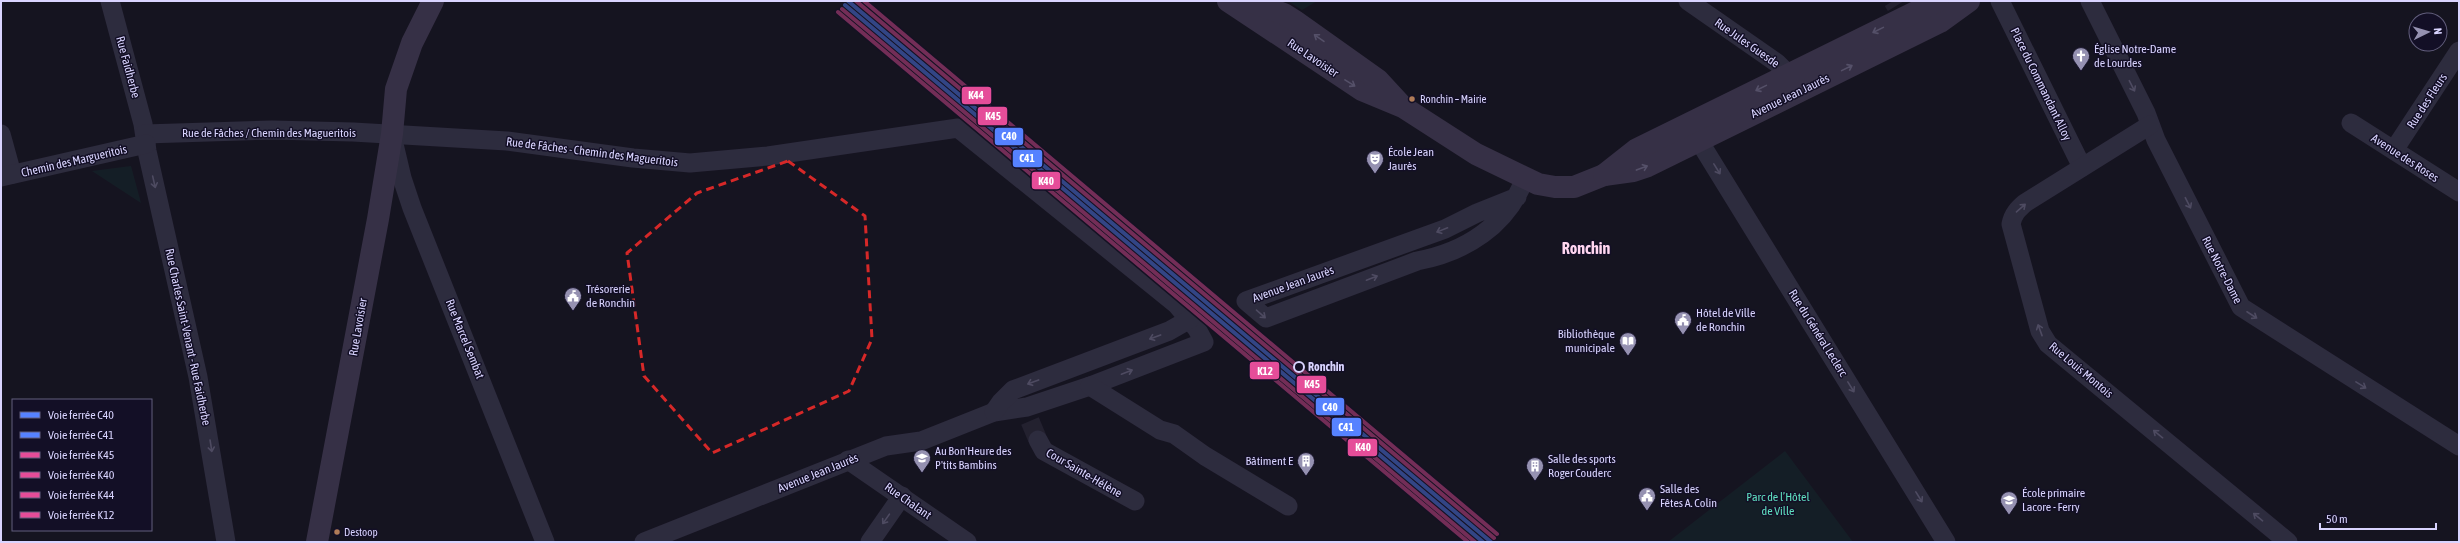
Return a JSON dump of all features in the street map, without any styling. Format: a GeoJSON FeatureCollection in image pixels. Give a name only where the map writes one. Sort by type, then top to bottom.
{"type":"FeatureCollection","features":[{"type":"Feature","properties":{"kind":"main road","name":"Rue Lavoisier"},"geometry":{"type":"LineString","coordinates":[[317,542],[392,134],[395,94],[403,66],[433,1]]}},
{"type":"Feature","properties":{"kind":"main road","name":"Rue Lavoisier"},"geometry":{"type":"LineString","coordinates":[[392,134],[421,51],[445,1]]}},
{"type":"Feature","properties":{"kind":"main road","name":"Rue Lavoisier"},"geometry":{"type":"LineString","coordinates":[[1228,1],[1268,11]]}},
{"type":"Feature","properties":{"kind":"main road","name":"Rue Lavoisier"},"geometry":{"type":"LineString","coordinates":[[1248,1],[1295,22],[1368,72],[1390,91],[1403,107],[1476,154],[1521,188]]}},
{"type":"Feature","properties":{"kind":"main road","name":"Avenue Jean Jaurès"},"geometry":{"type":"LineString","coordinates":[[1791,84],[1898,13],[1938,1]]}},
{"type":"Feature","properties":{"kind":"main road","name":"Avenue Jean Jaurès"},"geometry":{"type":"LineString","coordinates":[[1521,188],[1567,187],[1586,184],[1604,175],[1632,152],[1696,131],[1791,84],[1940,22],[1969,1]]}},
{"type":"Feature","properties":{"kind":"main road","name":"Rue Lavoisier"},"geometry":{"type":"LineString","coordinates":[[320,542],[322,520]]}},
{"type":"Feature","properties":{"kind":"street","name":"Rue Faidherbe"},"geometry":{"type":"LineString","coordinates":[[110,1],[146,139]]}},
{"type":"Feature","properties":{"kind":"street","name":"Rue Jules Guesde"},"geometry":{"type":"LineString","coordinates":[[1688,1],[1777,63],[1791,84]]}},
{"type":"Feature","properties":{"kind":"street","name":"Place du Commandant Alloy"},"geometry":{"type":"LineString","coordinates":[[2000,1],[2082,167]]}},
{"type":"Feature","properties":{"kind":"street","name":"Rue Notre-Dame"},"geometry":{"type":"LineString","coordinates":[[2090,1],[2241,307],[2459,446]]}},
{"type":"Feature","properties":{"kind":"street","name":"Rue des Fleurs"},"geometry":{"type":"LineString","coordinates":[[2394,150],[2459,51]]}},
{"type":"Feature","properties":{"kind":"street","name":"Avenue des Roses"},"geometry":{"type":"LineString","coordinates":[[2352,123],[2459,192]]}},
{"type":"Feature","properties":{"kind":"street","name":"Rue Louis Montois"},"geometry":{"type":"LineString","coordinates":[[2150,125],[2026,203],[2017,210],[2012,218],[2013,231],[2043,338],[2288,542]]}},
{"type":"Feature","properties":{"kind":"street","name":"Rue de Fâches - Chemin des Magueritois"},"geometry":{"type":"LineString","coordinates":[[392,134],[507,141],[633,158],[690,163],[768,156],[958,128],[1176,304],[1190,319]]}},
{"type":"Feature","properties":{"kind":"street","name":"Rue de Fâches / Chemin des Magueritois"},"geometry":{"type":"LineString","coordinates":[[146,139],[272,130],[392,134]]}},
{"type":"Feature","properties":{"kind":"street","name":"Rue du Général Leclerc"},"geometry":{"type":"LineString","coordinates":[[1696,131],[1946,542]]}},
{"type":"Feature","properties":{"kind":"street"},"geometry":{"type":"LineString","coordinates":[[1,134],[7,176]]}},
{"type":"Feature","properties":{"kind":"street","name":"Rue Marcel Sembat"},"geometry":{"type":"LineString","coordinates":[[392,134],[400,172],[412,208],[545,542]]}},
{"type":"Feature","properties":{"kind":"street","name":"Chemin des Margueritois"},"geometry":{"type":"LineString","coordinates":[[7,176],[146,139]]}},
{"type":"Feature","properties":{"kind":"street","name":"Rue Charles Saint-Venant - Rue Faidherbe"},"geometry":{"type":"LineString","coordinates":[[146,139],[195,362],[226,542]]}},
{"type":"Feature","properties":{"kind":"street","name":"Avenue Jean Jaurès"},"geometry":{"type":"LineString","coordinates":[[1521,188],[1495,224],[1476,240],[1266,318],[1246,301],[1445,229],[1521,188]]}},
{"type":"Feature","properties":{"kind":"street","name":"Avenue Jean Jaurès"},"geometry":{"type":"LineString","coordinates":[[644,542],[886,446],[921,441],[994,412],[1026,412],[1204,342],[1190,319],[1169,331],[1013,390],[1001,402],[994,412]]}},
{"type":"Feature","properties":{"kind":"street"},"geometry":{"type":"LineString","coordinates":[[1090,386],[1160,430],[1174,434],[1205,456],[1288,506]]}},
{"type":"Feature","properties":{"kind":"street","name":"Cour Sainte-Hélène"},"geometry":{"type":"LineString","coordinates":[[1038,440],[1044,451],[1134,501]]}},
{"type":"Feature","properties":{"kind":"street","name":"Rue Chalant"},"geometry":{"type":"LineString","coordinates":[[848,460],[967,542]]}},
{"type":"Feature","properties":{"kind":"street"},"geometry":{"type":"LineString","coordinates":[[870,542],[902,496]]}},
{"type":"Feature","properties":{"kind":"highlighted area"},"geometry":{"type":"Polygon","coordinates":[[[788,161],[865,216],[872,339],[849,391],[712,453],[644,376],[627,253],[697,193],[788,161]]]}},
{"type":"Feature","properties":{"kind":"green space"},"geometry":{"type":"Polygon","coordinates":[[[1288,1],[1317,1],[1302,10],[1288,1]]]}},
{"type":"Feature","properties":{"kind":"green space"},"geometry":{"type":"Polygon","coordinates":[[[131,166],[141,203],[92,171],[131,166]]]}},
{"type":"Feature","properties":{"kind":"green space","name":"Parc de l’Hôtel de Ville"},"geometry":{"type":"Polygon","coordinates":[[[1785,451],[1853,542],[1668,542],[1785,451]]]}},
{"type":"Feature","properties":{"kind":"tunnel"},"geometry":{"type":"LineString","coordinates":[[1893,1],[1896,6]]}},
{"type":"Feature","properties":{"kind":"tunnel"},"geometry":{"type":"LineString","coordinates":[[1030,421],[1038,440]]}},
{"type":"Feature","properties":{"kind":"rail line","name":"C40"},"geometry":{"type":"LineString","coordinates":[[848,1],[1491,542]]}},
{"type":"Feature","properties":{"kind":"rail line","name":"K45"},"geometry":{"type":"LineString","coordinates":[[856,1],[1494,538]]}},
{"type":"Feature","properties":{"kind":"rail line","name":"K44"},"geometry":{"type":"LineString","coordinates":[[864,1],[1497,534]]}},
{"type":"Feature","properties":{"kind":"rail line","name":"C41"},"geometry":{"type":"LineString","coordinates":[[845,5],[1483,542]]}},
{"type":"Feature","properties":{"kind":"rail line","name":"K40"},"geometry":{"type":"LineString","coordinates":[[842,9],[1475,542]]}},
{"type":"Feature","properties":{"kind":"rail line","name":"K12"},"geometry":{"type":"LineString","coordinates":[[838,12],[1468,542]]}},
{"type":"Feature","properties":{"kind":"place","name":"Église Notre-Dame de Lourdes"},"geometry":{"type":"Point","coordinates":[2081,71]}},
{"type":"Feature","properties":{"kind":"place","name":"Ronchin – Mairie"},"geometry":{"type":"Point","coordinates":[1412,99]}},
{"type":"Feature","properties":{"kind":"place","name":"École Jean Jaurès"},"geometry":{"type":"Point","coordinates":[1375,174]}},
{"type":"Feature","properties":{"kind":"place","name":"Trésorerie de Ronchin"},"geometry":{"type":"Point","coordinates":[573,311]}},
{"type":"Feature","properties":{"kind":"place","name":"Hôtel de Ville de Ronchin"},"geometry":{"type":"Point","coordinates":[1683,335]}},
{"type":"Feature","properties":{"kind":"place","name":"Bibliothèque municipale"},"geometry":{"type":"Point","coordinates":[1628,356]}},
{"type":"Feature","properties":{"kind":"place","name":"Ronchin"},"geometry":{"type":"Point","coordinates":[1299,367]}},
{"type":"Feature","properties":{"kind":"place","name":"Au Bon'Heure des P'tits Bambins"},"geometry":{"type":"Point","coordinates":[922,473]}},
{"type":"Feature","properties":{"kind":"place","name":"Bâtiment E"},"geometry":{"type":"Point","coordinates":[1306,476]}},
{"type":"Feature","properties":{"kind":"place","name":"Salle des sports Roger Couderc"},"geometry":{"type":"Point","coordinates":[1535,481]}},
{"type":"Feature","properties":{"kind":"place","name":"Salle des Fêtes A. Colin"},"geometry":{"type":"Point","coordinates":[1647,511]}},
{"type":"Feature","properties":{"kind":"place","name":"École primaire Lacore - Ferry"},"geometry":{"type":"Point","coordinates":[2009,515]}},
{"type":"Feature","properties":{"kind":"place","name":"Destoop"},"geometry":{"type":"Point","coordinates":[337,532]}},
{"type":"Feature","properties":{"kind":"district","name":"Ronchin"},"geometry":{"type":"Point","coordinates":[1586,248]}}]}
